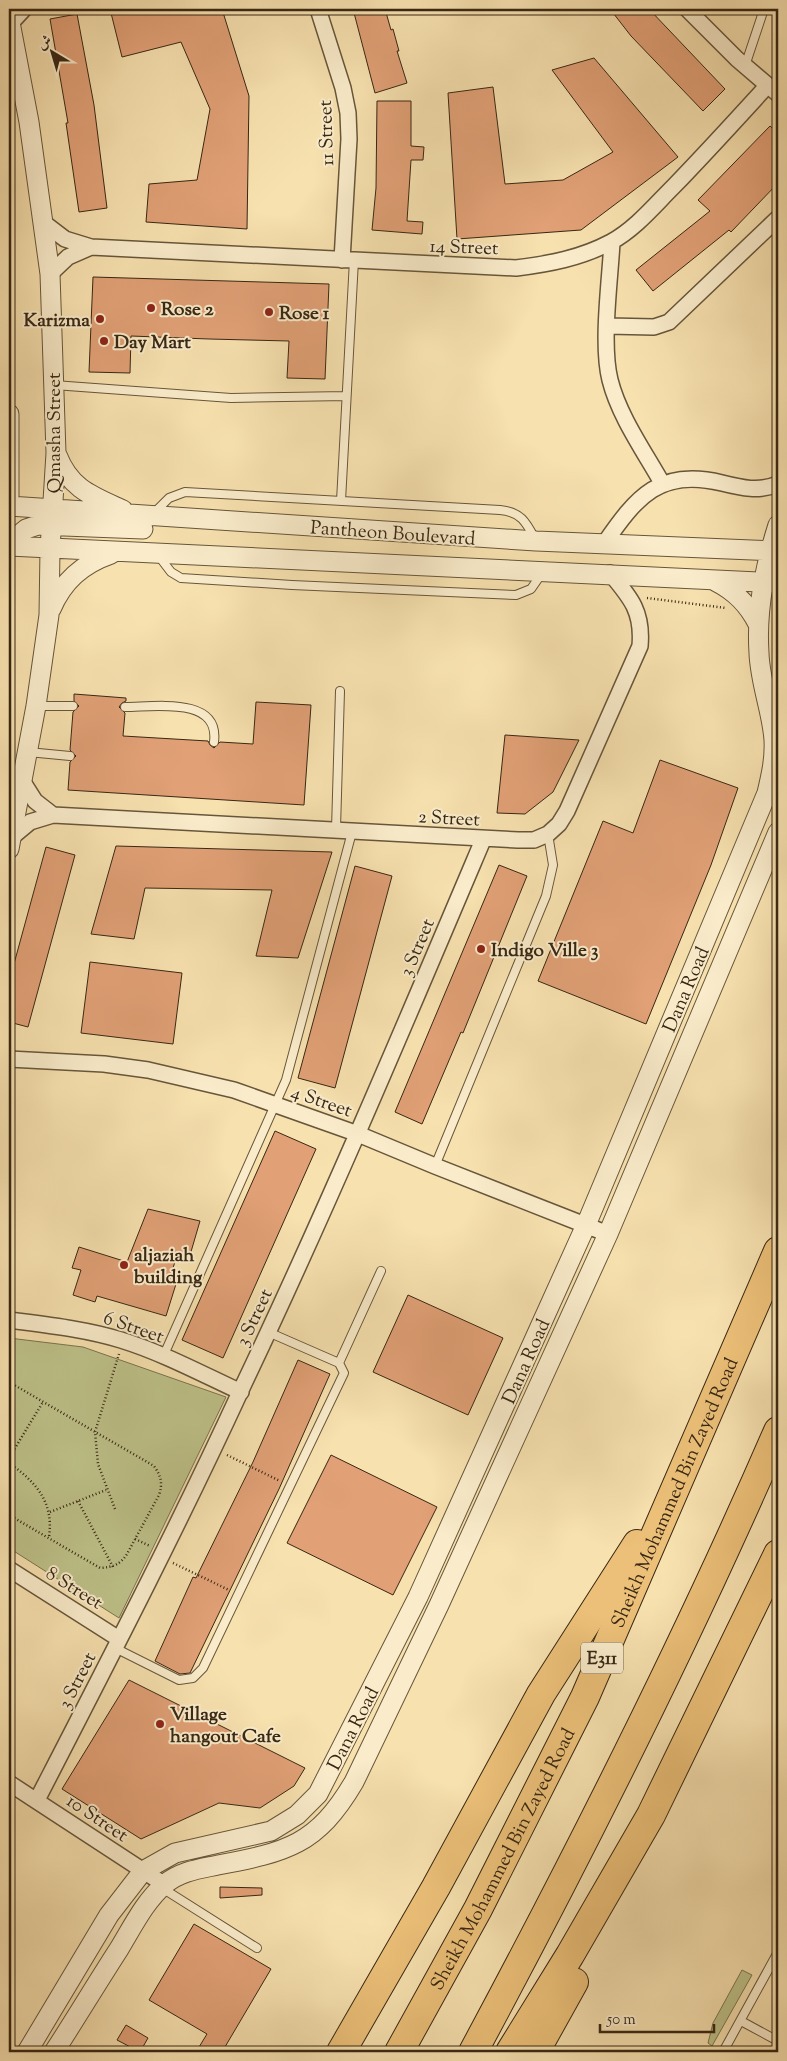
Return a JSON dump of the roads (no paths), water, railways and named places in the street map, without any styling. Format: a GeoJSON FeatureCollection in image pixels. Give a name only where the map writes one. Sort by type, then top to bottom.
{"type":"FeatureCollection","features":[{"type":"Feature","properties":{"kind":"highway","name":"Sheikh Mohammed Bin Zayed Road"},"geometry":{"type":"LineString","coordinates":[[399,2052],[478,1909],[585,1697],[778,1251]]}},
{"type":"Feature","properties":{"kind":"highway"},"geometry":{"type":"LineString","coordinates":[[473,2052],[642,1726],[743,1512],[778,1431]]}},
{"type":"Feature","properties":{"kind":"highway"},"geometry":{"type":"LineString","coordinates":[[341,2052],[436,1887],[541,1694],[680,1478]]}},
{"type":"Feature","properties":{"kind":"highway"},"geometry":{"type":"LineString","coordinates":[[510,2052],[595,1914],[652,1815],[778,1554]]}},
{"type":"Feature","properties":{"kind":"highway"},"geometry":{"type":"LineString","coordinates":[[534,2052],[666,1824],[778,1591]]}},
{"type":"Feature","properties":{"kind":"street"},"geometry":{"type":"LineString","coordinates":[[10,21],[24,9]]}},
{"type":"Feature","properties":{"kind":"street","name":"11 Street"},"geometry":{"type":"LineString","coordinates":[[318,9],[343,88],[348,113],[348,260]]}},
{"type":"Feature","properties":{"kind":"street"},"geometry":{"type":"LineString","coordinates":[[687,9],[745,67],[772,90]]}},
{"type":"Feature","properties":{"kind":"street","name":"Qmasha Street"},"geometry":{"type":"LineString","coordinates":[[10,21],[29,122],[50,274],[56,453],[50,549],[49,615],[36,706],[10,843]]}},
{"type":"Feature","properties":{"kind":"street","name":"14 Street"},"geometry":{"type":"LineString","coordinates":[[44,223],[65,239],[91,247],[516,268],[549,264],[581,255],[612,242],[649,212],[772,90]]}},
{"type":"Feature","properties":{"kind":"street"},"geometry":{"type":"LineString","coordinates":[[608,326],[654,327],[669,322],[778,218]]}},
{"type":"Feature","properties":{"kind":"street"},"geometry":{"type":"LineString","coordinates":[[612,242],[607,364],[614,395],[662,483]]}},
{"type":"Feature","properties":{"kind":"street","name":"14 Street"},"geometry":{"type":"LineString","coordinates":[[50,274],[68,257],[91,247]]}},
{"type":"Feature","properties":{"kind":"street"},"geometry":{"type":"LineString","coordinates":[[9,414],[9,496]]}},
{"type":"Feature","properties":{"kind":"street"},"geometry":{"type":"LineString","coordinates":[[56,453],[63,471],[76,486],[92,496],[143,516]]}},
{"type":"Feature","properties":{"kind":"street"},"geometry":{"type":"LineString","coordinates":[[604,544],[630,510],[662,483],[690,478],[751,489],[764,489],[778,484]]}},
{"type":"Feature","properties":{"kind":"street","name":"Pantheon Boulevard"},"geometry":{"type":"LineString","coordinates":[[9,506],[52,517],[143,516],[536,541],[774,551]]}},
{"type":"Feature","properties":{"kind":"street"},"geometry":{"type":"LineString","coordinates":[[9,528],[52,517],[158,530],[192,519]]}},
{"type":"Feature","properties":{"kind":"street"},"geometry":{"type":"LineString","coordinates":[[9,545],[26,529],[52,517]]}},
{"type":"Feature","properties":{"kind":"street","name":"Dana Road"},"geometry":{"type":"LineString","coordinates":[[27,2052],[109,1915],[143,1871],[175,1853],[271,1831],[297,1815],[318,1794],[418,1597],[586,1225],[767,794],[773,767],[774,740],[762,684],[758,624],[771,583],[778,525]]}},
{"type":"Feature","properties":{"kind":"street","name":"Pantheon Boulevard"},"geometry":{"type":"LineString","coordinates":[[9,545],[50,549],[157,554],[610,573],[771,583]]}},
{"type":"Feature","properties":{"kind":"street"},"geometry":{"type":"LineString","coordinates":[[49,615],[58,593],[74,574],[93,560],[116,552]]}},
{"type":"Feature","properties":{"kind":"street"},"geometry":{"type":"LineString","coordinates":[[548,834],[560,824],[640,646],[641,630],[639,616],[633,602],[610,573]]}},
{"type":"Feature","properties":{"kind":"street"},"geometry":{"type":"LineString","coordinates":[[711,580],[740,597],[750,609],[758,624]]}},
{"type":"Feature","properties":{"kind":"street"},"geometry":{"type":"LineString","coordinates":[[23,782],[35,801],[53,815]]}},
{"type":"Feature","properties":{"kind":"street","name":"2 Street"},"geometry":{"type":"LineString","coordinates":[[10,843],[30,822],[53,815],[483,840],[534,840],[548,834]]}},
{"type":"Feature","properties":{"kind":"street","name":"Dana Road"},"geometry":{"type":"LineString","coordinates":[[54,2052],[141,1912],[163,1886],[191,1870],[258,1858],[288,1848],[315,1832],[338,1809],[354,1782],[440,1605],[608,1234],[778,832]]}},
{"type":"Feature","properties":{"kind":"street","name":"3 Street"},"geometry":{"type":"LineString","coordinates":[[37,1800],[117,1644],[241,1392],[358,1134],[483,840]]}},
{"type":"Feature","properties":{"kind":"street","name":"4 Street"},"geometry":{"type":"LineString","coordinates":[[9,1060],[104,1064],[148,1070],[225,1088],[358,1134],[608,1234]]}},
{"type":"Feature","properties":{"kind":"street","name":"6 Street"},"geometry":{"type":"LineString","coordinates":[[9,1320],[63,1327],[123,1341],[241,1392]]}},
{"type":"Feature","properties":{"kind":"street","name":"8 Street"},"geometry":{"type":"LineString","coordinates":[[9,1569],[117,1644]]}},
{"type":"Feature","properties":{"kind":"street","name":"10 Street"},"geometry":{"type":"LineString","coordinates":[[9,1783],[163,1886]]}},
{"type":"Feature","properties":{"kind":"lane"},"geometry":{"type":"LineString","coordinates":[[745,67],[764,9]]}},
{"type":"Feature","properties":{"kind":"lane"},"geometry":{"type":"LineString","coordinates":[[342,501],[348,260]]}},
{"type":"Feature","properties":{"kind":"lane"},"geometry":{"type":"LineString","coordinates":[[54,385],[231,398],[346,396]]}},
{"type":"Feature","properties":{"kind":"lane"},"geometry":{"type":"LineString","coordinates":[[143,516],[179,492],[509,511],[523,518],[536,541]]}},
{"type":"Feature","properties":{"kind":"lane"},"geometry":{"type":"LineString","coordinates":[[157,554],[171,572],[181,578],[516,595],[531,589],[544,571]]}},
{"type":"Feature","properties":{"kind":"lane"},"geometry":{"type":"LineString","coordinates":[[336,830],[340,691]]}},
{"type":"Feature","properties":{"kind":"lane"},"geometry":{"type":"LineString","coordinates":[[36,706],[74,706]]}},
{"type":"Feature","properties":{"kind":"lane"},"geometry":{"type":"LineString","coordinates":[[125,707],[189,708],[201,711],[212,724],[214,742]]}},
{"type":"Feature","properties":{"kind":"lane"},"geometry":{"type":"LineString","coordinates":[[28,752],[70,756]]}},
{"type":"Feature","properties":{"kind":"lane"},"geometry":{"type":"LineString","coordinates":[[163,1357],[275,1105],[294,1055],[352,832]]}},
{"type":"Feature","properties":{"kind":"lane"},"geometry":{"type":"LineString","coordinates":[[435,1166],[546,896],[553,865],[548,834]]}},
{"type":"Feature","properties":{"kind":"lane"},"geometry":{"type":"LineString","coordinates":[[339,1363],[381,1272]]}},
{"type":"Feature","properties":{"kind":"lane"},"geometry":{"type":"LineString","coordinates":[[117,1644],[172,1678],[186,1681],[193,1678],[203,1668],[344,1373],[339,1363],[268,1332]]}},
{"type":"Feature","properties":{"kind":"lane"},"geometry":{"type":"LineString","coordinates":[[163,1886],[257,1948]]}},
{"type":"Feature","properties":{"kind":"lane"},"geometry":{"type":"LineString","coordinates":[[722,2052],[777,1957]]}},
{"type":"Feature","properties":{"kind":"lane"},"geometry":{"type":"LineString","coordinates":[[741,2021],[778,2040]]}},
{"type":"Feature","properties":{"kind":"place","name":"Rose 2"},"geometry":{"type":"Point","coordinates":[151,308]}},
{"type":"Feature","properties":{"kind":"place","name":"Rose 1"},"geometry":{"type":"Point","coordinates":[269,312]}},
{"type":"Feature","properties":{"kind":"place","name":"Karizma"},"geometry":{"type":"Point","coordinates":[100,319]}},
{"type":"Feature","properties":{"kind":"place","name":"Day Mart"},"geometry":{"type":"Point","coordinates":[104,341]}},
{"type":"Feature","properties":{"kind":"place","name":"Indigo Ville 3"},"geometry":{"type":"Point","coordinates":[481,949]}},
{"type":"Feature","properties":{"kind":"place","name":"aljaziah building"},"geometry":{"type":"Point","coordinates":[124,1265]}},
{"type":"Feature","properties":{"kind":"place","name":"Village hangout Cafe"},"geometry":{"type":"Point","coordinates":[160,1724]}}]}
